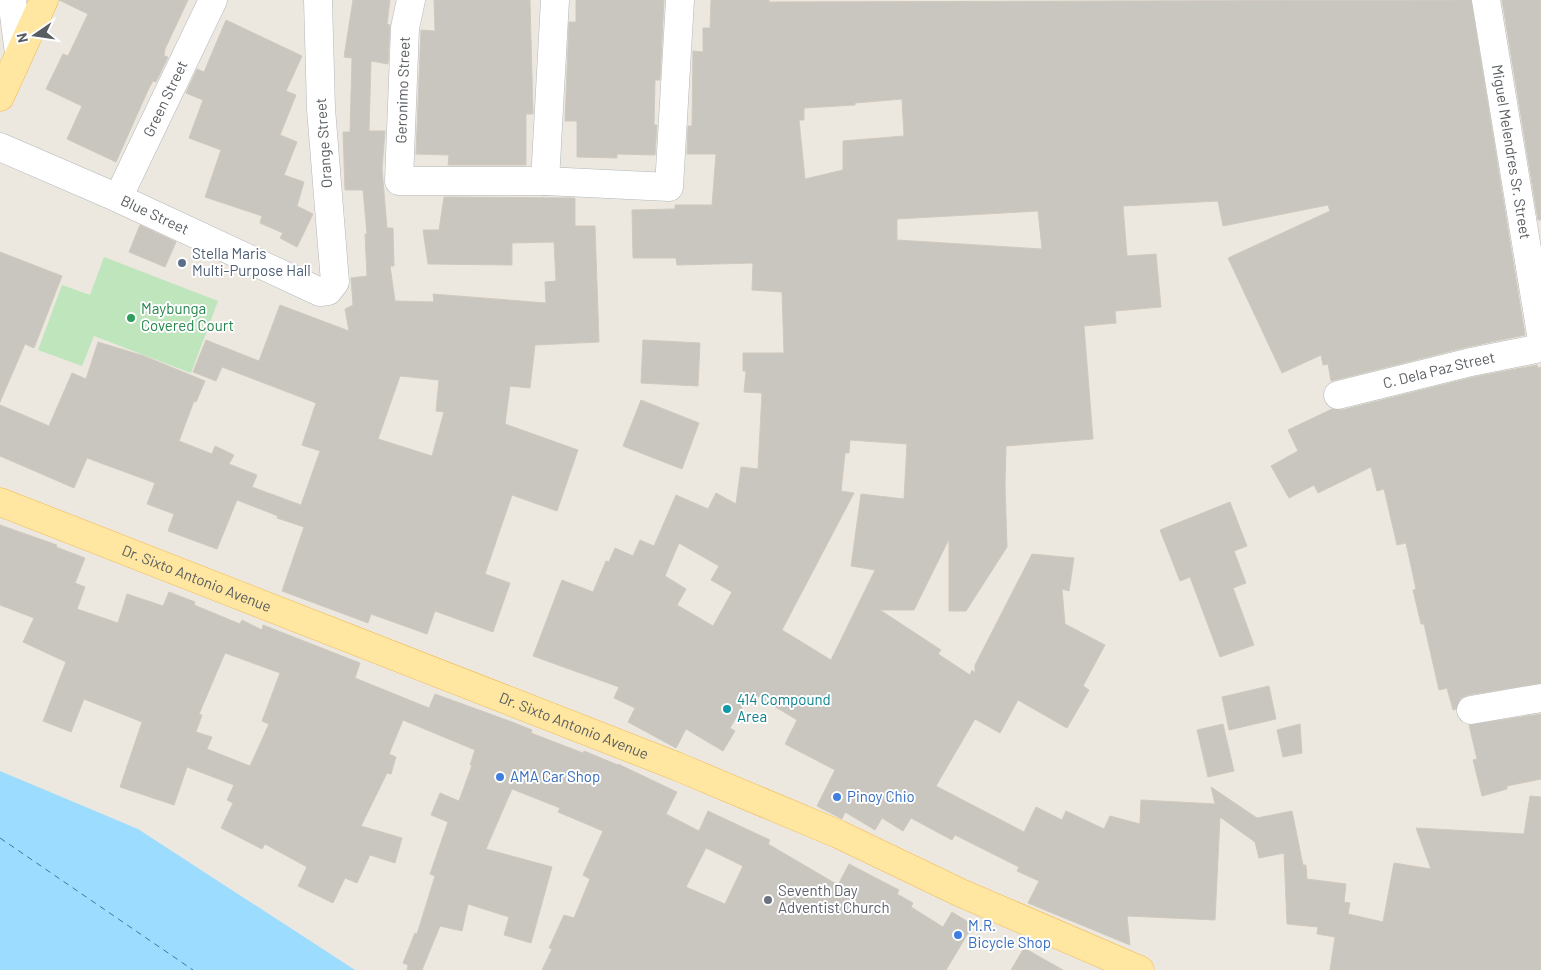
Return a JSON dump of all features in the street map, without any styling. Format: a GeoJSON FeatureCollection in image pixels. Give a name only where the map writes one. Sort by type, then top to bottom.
{"type":"FeatureCollection","features":[{"type":"Feature","properties":{"kind":"main road"},"geometry":{"type":"LineString","coordinates":[[0,97],[44,0]]}},
{"type":"Feature","properties":{"kind":"main road","name":"Dr. Sixto Antonio Avenue"},"geometry":{"type":"LineString","coordinates":[[0,502],[676,766],[833,832],[961,893],[1140,970]]}},
{"type":"Feature","properties":{"kind":"street"},"geometry":{"type":"LineString","coordinates":[[12,0],[19,53]]}},
{"type":"Feature","properties":{"kind":"street","name":"Green Street"},"geometry":{"type":"LineString","coordinates":[[118,198],[213,0]]}},
{"type":"Feature","properties":{"kind":"street","name":"Orange Street"},"geometry":{"type":"LineString","coordinates":[[318,0],[321,109],[334,286]]}},
{"type":"Feature","properties":{"kind":"street","name":"Geronimo Street"},"geometry":{"type":"LineString","coordinates":[[411,0],[405,28],[399,182],[545,181]]}},
{"type":"Feature","properties":{"kind":"street"},"geometry":{"type":"LineString","coordinates":[[555,0],[545,181],[669,187],[680,0]]}},
{"type":"Feature","properties":{"kind":"street","name":"Miguel Melendres Sr. Street"},"geometry":{"type":"LineString","coordinates":[[1486,0],[1541,334]]}},
{"type":"Feature","properties":{"kind":"street","name":"Blue Street"},"geometry":{"type":"LineString","coordinates":[[0,146],[118,198],[320,292],[328,291],[334,286]]}},
{"type":"Feature","properties":{"kind":"street","name":"C. Dela Paz Street"},"geometry":{"type":"LineString","coordinates":[[1338,395],[1470,362],[1541,348]]}},
{"type":"Feature","properties":{"kind":"street"},"geometry":{"type":"LineString","coordinates":[[1471,710],[1541,698]]}},
{"type":"Feature","properties":{"kind":"green space","name":"Maybunga Covered Court"},"geometry":{"type":"Polygon","coordinates":[[[104,257],[218,301],[191,373],[94,336],[82,366],[38,350],[62,285],[90,295],[104,257]]]}},
{"type":"Feature","properties":{"kind":"water"},"geometry":{"type":"Polygon","coordinates":[[[0,771],[138,829],[355,970],[0,970],[0,771]]]}},
{"type":"Feature","properties":{"kind":"building"},"geometry":{"type":"Polygon","coordinates":[[[59,0],[188,0],[165,49],[164,56],[168,57],[156,82],[153,81],[149,88],[116,162],[67,139],[82,106],[46,89],[63,54],[68,56],[88,14],[59,0]]]}},
{"type":"Feature","properties":{"kind":"building"},"geometry":{"type":"Polygon","coordinates":[[[353,0],[390,0],[387,24],[390,25],[388,64],[371,61],[369,131],[385,131],[382,169],[387,228],[393,228],[394,266],[390,266],[395,301],[434,302],[433,294],[546,303],[545,282],[556,281],[554,242],[512,243],[512,265],[428,264],[423,230],[439,230],[444,197],[575,198],[575,226],[595,226],[599,342],[535,345],[530,388],[510,386],[505,424],[578,450],[557,511],[512,495],[485,574],[510,583],[493,632],[435,611],[427,634],[371,614],[368,623],[282,591],[304,527],[277,518],[278,516],[237,500],[217,549],[168,531],[174,514],[147,504],[155,483],[87,458],[74,488],[0,456],[0,405],[49,426],[72,373],[86,379],[98,342],[144,356],[205,381],[196,402],[194,401],[179,441],[212,454],[215,446],[234,455],[229,464],[257,475],[252,487],[301,505],[320,451],[302,445],[316,403],[222,367],[216,381],[193,372],[206,340],[259,361],[280,305],[349,331],[345,309],[353,305],[351,278],[367,276],[365,234],[367,234],[363,190],[345,190],[343,132],[350,132],[352,58],[344,57],[353,0]],[[400,376],[378,439],[432,456],[444,412],[436,411],[439,380],[400,376]]]}},
{"type":"Feature","properties":{"kind":"building"},"geometry":{"type":"Polygon","coordinates":[[[434,0],[530,0],[533,114],[526,114],[526,165],[448,165],[449,155],[416,154],[421,30],[435,31],[434,0]]]}},
{"type":"Feature","properties":{"kind":"building"},"geometry":{"type":"Polygon","coordinates":[[[576,0],[664,0],[660,80],[655,80],[654,125],[657,125],[655,155],[617,154],[617,158],[577,157],[577,121],[565,121],[569,22],[576,22],[576,0]]]}},
{"type":"Feature","properties":{"kind":"building"},"geometry":{"type":"Polygon","coordinates":[[[711,0],[769,0],[769,2],[1471,0],[1525,335],[1467,347],[1331,381],[1328,364],[1323,365],[1321,355],[1282,373],[1228,258],[1330,211],[1328,205],[1223,226],[1218,201],[1123,206],[1127,256],[1156,254],[1161,307],[1115,311],[1116,323],[1084,326],[1093,439],[1006,446],[1007,547],[966,611],[949,611],[949,539],[914,610],[880,610],[941,650],[938,654],[970,675],[972,670],[975,673],[975,665],[1032,554],[1074,558],[1069,591],[1062,589],[1065,624],[1105,645],[1083,686],[1089,690],[1067,728],[1018,700],[1000,733],[975,719],[936,786],[1024,832],[1036,807],[1062,820],[1066,811],[1104,829],[1110,816],[1140,824],[1141,800],[1215,804],[1211,787],[1257,818],[1292,811],[1303,865],[1306,865],[1307,879],[1346,884],[1344,902],[1350,903],[1348,914],[1383,922],[1394,863],[1431,869],[1416,828],[1524,834],[1530,796],[1541,797],[1541,970],[1330,970],[1335,937],[1317,934],[1318,927],[1287,924],[1284,853],[1259,858],[1255,842],[1220,817],[1215,920],[1127,916],[1130,945],[1028,903],[1039,881],[1017,871],[1019,867],[955,835],[952,840],[911,818],[903,831],[882,818],[875,830],[845,812],[842,819],[817,806],[835,770],[785,744],[797,720],[751,692],[730,728],[735,731],[723,751],[686,729],[676,748],[628,722],[635,708],[614,698],[619,687],[533,656],[562,580],[593,592],[606,561],[609,562],[615,548],[633,556],[640,540],[654,546],[676,495],[708,509],[716,493],[736,504],[741,467],[758,469],[762,393],[744,392],[746,371],[743,371],[743,353],[784,353],[782,292],[752,290],[753,263],[677,265],[676,258],[633,258],[632,210],[675,209],[675,205],[712,205],[716,154],[687,154],[688,126],[692,126],[693,51],[703,52],[703,28],[710,28],[711,0]],[[902,99],[855,103],[855,105],[804,108],[804,120],[799,120],[805,179],[843,170],[843,141],[904,136],[902,99]],[[1038,211],[897,219],[897,240],[1042,249],[1038,211]],[[850,440],[849,453],[845,453],[841,491],[854,493],[782,630],[831,660],[875,570],[851,566],[861,494],[904,499],[907,444],[850,440]],[[679,543],[665,576],[686,589],[677,605],[713,626],[732,592],[711,580],[719,566],[679,543]]]}},
{"type":"Feature","properties":{"kind":"building"},"geometry":{"type":"Polygon","coordinates":[[[1502,0],[1541,0],[1541,220],[1538,220],[1502,0]]]}},
{"type":"Feature","properties":{"kind":"building"},"geometry":{"type":"Polygon","coordinates":[[[226,20],[302,56],[286,91],[296,95],[280,135],[297,142],[284,175],[304,182],[297,206],[313,214],[297,247],[280,238],[283,233],[260,223],[262,216],[205,197],[221,150],[189,138],[203,100],[186,93],[197,69],[204,72],[226,20]]]}},
{"type":"Feature","properties":{"kind":"building"},"geometry":{"type":"Polygon","coordinates":[[[140,225],[176,242],[165,267],[129,252],[140,225]]]}},
{"type":"Feature","properties":{"kind":"building"},"geometry":{"type":"Polygon","coordinates":[[[0,252],[62,276],[34,348],[25,344],[0,402],[0,252]]]}},
{"type":"Feature","properties":{"kind":"building"},"geometry":{"type":"Polygon","coordinates":[[[643,340],[700,343],[698,386],[641,383],[643,340]]]}},
{"type":"Feature","properties":{"kind":"building"},"geometry":{"type":"Polygon","coordinates":[[[1537,365],[1538,368],[1541,367],[1541,683],[1468,695],[1461,698],[1456,709],[1453,710],[1447,688],[1439,690],[1424,624],[1421,624],[1413,590],[1416,589],[1406,543],[1397,545],[1384,489],[1377,491],[1371,467],[1318,493],[1314,485],[1289,498],[1271,466],[1298,451],[1288,430],[1332,409],[1342,410],[1474,377],[1537,365]]]}},
{"type":"Feature","properties":{"kind":"building"},"geometry":{"type":"Polygon","coordinates":[[[641,400],[699,423],[682,469],[623,446],[641,400]]]}},
{"type":"Feature","properties":{"kind":"building"},"geometry":{"type":"Polygon","coordinates":[[[1230,502],[1247,546],[1234,551],[1246,583],[1233,588],[1254,645],[1220,657],[1190,577],[1180,581],[1160,530],[1230,502]]]}},
{"type":"Feature","properties":{"kind":"building"},"geometry":{"type":"Polygon","coordinates":[[[0,525],[57,545],[56,547],[85,558],[75,583],[85,587],[77,609],[118,623],[127,594],[163,606],[169,592],[195,602],[194,605],[240,624],[242,620],[262,630],[263,625],[360,663],[355,678],[429,708],[435,694],[512,722],[532,730],[531,733],[583,753],[584,751],[618,764],[677,792],[666,814],[699,831],[708,811],[770,840],[768,844],[838,885],[849,864],[899,890],[897,894],[913,903],[911,907],[943,927],[952,912],[973,925],[946,970],[542,970],[552,949],[549,948],[564,915],[574,918],[590,879],[583,875],[603,831],[558,812],[560,808],[512,789],[486,849],[552,867],[531,943],[504,935],[509,917],[468,904],[462,931],[440,926],[422,970],[407,970],[408,965],[403,963],[415,933],[417,934],[435,876],[430,874],[448,822],[431,815],[440,793],[459,801],[472,765],[470,765],[475,750],[403,720],[389,754],[396,757],[391,774],[387,773],[361,826],[402,838],[395,863],[370,855],[357,883],[345,878],[333,903],[298,886],[307,867],[265,844],[262,849],[221,828],[233,803],[227,800],[234,785],[187,767],[174,805],[120,787],[142,722],[84,699],[71,732],[43,721],[66,662],[23,642],[34,618],[0,605],[0,525]],[[225,653],[199,714],[202,715],[196,732],[212,737],[207,749],[250,766],[269,724],[262,721],[280,673],[225,653]],[[706,848],[686,887],[725,904],[743,866],[706,848]]]}},
{"type":"Feature","properties":{"kind":"building"},"geometry":{"type":"Polygon","coordinates":[[[1269,686],[1276,719],[1229,730],[1222,697],[1269,686]]]}},
{"type":"Feature","properties":{"kind":"building"},"geometry":{"type":"Polygon","coordinates":[[[1541,714],[1541,779],[1507,786],[1507,789],[1482,796],[1473,760],[1477,759],[1469,725],[1541,714]]]}},
{"type":"Feature","properties":{"kind":"building"},"geometry":{"type":"Polygon","coordinates":[[[1223,724],[1234,771],[1208,777],[1197,730],[1223,724]]]}},
{"type":"Feature","properties":{"kind":"building"},"geometry":{"type":"Polygon","coordinates":[[[1300,724],[1302,753],[1283,757],[1277,730],[1300,724]]]}},
{"type":"Feature","properties":{"kind":"building"},"geometry":{"type":"Polygon","coordinates":[[[1024,948],[1063,970],[1011,970],[1024,948]]]}},
{"type":"Feature","properties":{"kind":"ferry route"},"geometry":{"type":"LineString","coordinates":[[0,838],[193,970]]}},
{"type":"Feature","properties":{"kind":"place","name":"Stella Maris Multi-Purpose Hall"},"geometry":{"type":"Point","coordinates":[182,263]}},
{"type":"Feature","properties":{"kind":"place","name":"Maybunga Covered Court"},"geometry":{"type":"Point","coordinates":[131,318]}},
{"type":"Feature","properties":{"kind":"place","name":"414 Compound Area"},"geometry":{"type":"Point","coordinates":[727,709]}},
{"type":"Feature","properties":{"kind":"place","name":"AMA Car Shop"},"geometry":{"type":"Point","coordinates":[500,777]}},
{"type":"Feature","properties":{"kind":"place","name":"Pinoy Chio"},"geometry":{"type":"Point","coordinates":[837,797]}},
{"type":"Feature","properties":{"kind":"place","name":"Seventh Day Adventist Church"},"geometry":{"type":"Point","coordinates":[768,900]}},
{"type":"Feature","properties":{"kind":"place","name":"M.R. Bicycle Shop"},"geometry":{"type":"Point","coordinates":[958,935]}}]}
